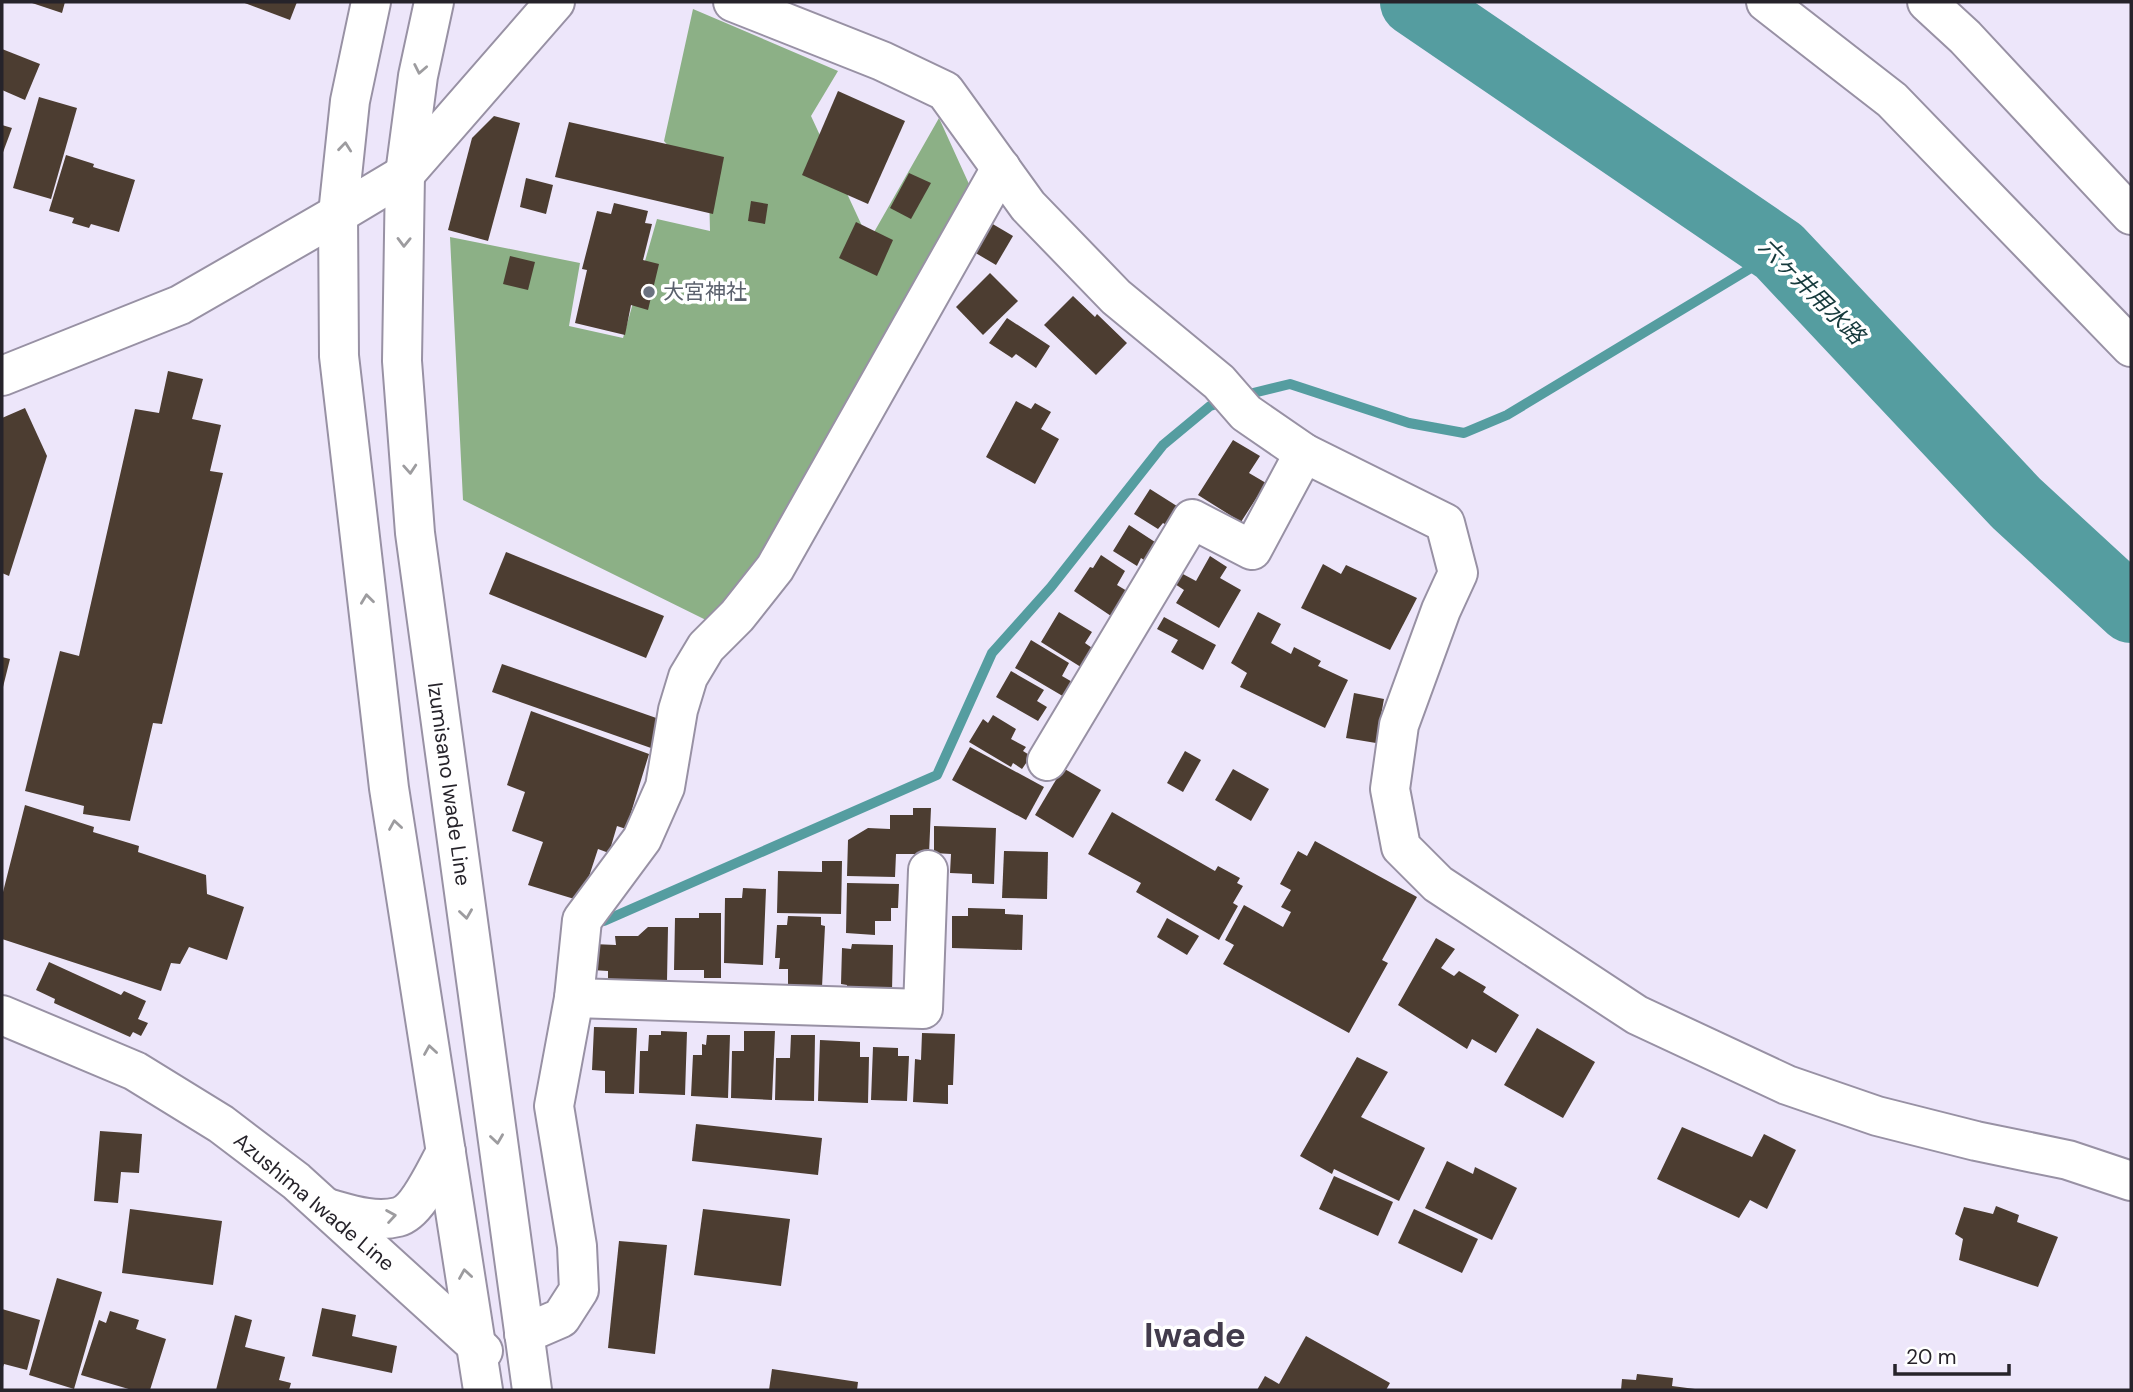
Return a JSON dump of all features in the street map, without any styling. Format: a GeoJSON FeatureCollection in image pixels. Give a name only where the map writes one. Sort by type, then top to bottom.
{"type":"FeatureCollection","features":[{"type":"Feature","properties":{"kind":"street"},"geometry":{"type":"LineString","coordinates":[[371,2],[350,101],[338,215],[339,356],[389,788],[483,1390]]}},
{"type":"Feature","properties":{"kind":"street","name":"Izumisano Iwade Line"},"geometry":{"type":"LineString","coordinates":[[434,2],[418,76],[405,174],[402,360],[415,533],[532,1390]]}},
{"type":"Feature","properties":{"kind":"street"},"geometry":{"type":"LineString","coordinates":[[2,376],[180,305],[405,174],[555,2]]}},
{"type":"Feature","properties":{"kind":"street"},"geometry":{"type":"LineString","coordinates":[[733,2],[883,61],[945,91],[1028,206],[1116,296],[1219,382],[1246,413],[1304,453],[1445,523],[1458,573],[1441,610],[1399,725],[1390,789],[1401,847],[1438,884],[1637,1015],[1787,1085],[1877,1116],[1976,1141],[2068,1160],[2131,1181]]}},
{"type":"Feature","properties":{"kind":"street"},"geometry":{"type":"LineString","coordinates":[[1766,2],[1892,100],[2131,347]]}},
{"type":"Feature","properties":{"kind":"street"},"geometry":{"type":"LineString","coordinates":[[1927,2],[1965,37],[2131,215]]}},
{"type":"Feature","properties":{"kind":"street"},"geometry":{"type":"LineString","coordinates":[[524,1334],[561,1318],[579,1290],[577,1246],[554,1106],[574,998],[582,920],[642,839],[665,787],[678,710],[688,677],[706,647],[737,616],[775,568],[1001,168]]}},
{"type":"Feature","properties":{"kind":"street"},"geometry":{"type":"LineString","coordinates":[[1046,761],[1192,519],[1252,550],[1304,453]]}},
{"type":"Feature","properties":{"kind":"street"},"geometry":{"type":"LineString","coordinates":[[574,998],[923,1009],[928,870]]}},
{"type":"Feature","properties":{"kind":"street","name":"Azushima Iwade Line"},"geometry":{"type":"LineString","coordinates":[[2,1015],[135,1071],[221,1124],[296,1181],[525,1390]]}},
{"type":"Feature","properties":{"kind":"street"},"geometry":{"type":"LineString","coordinates":[[325,1207],[366,1218],[400,1217],[421,1198],[446,1152]]}},
{"type":"Feature","properties":{"kind":"green space"},"geometry":{"type":"Polygon","coordinates":[[[693,9],[838,71],[811,116],[869,241],[939,118],[984,217],[822,495],[710,622],[463,500],[450,237],[580,263],[569,326],[623,338],[657,219],[710,231],[709,192],[664,141],[693,9]]]}},
{"type":"Feature","properties":{"kind":"building"},"geometry":{"type":"Polygon","coordinates":[[[29,2],[65,2],[62,13],[29,2]]]}},
{"type":"Feature","properties":{"kind":"building"},"geometry":{"type":"Polygon","coordinates":[[[242,2],[297,2],[290,20],[242,2]]]}},
{"type":"Feature","properties":{"kind":"building"},"geometry":{"type":"Polygon","coordinates":[[[2,49],[40,64],[25,100],[2,90],[2,49]]]}},
{"type":"Feature","properties":{"kind":"building"},"geometry":{"type":"Polygon","coordinates":[[[838,91],[905,121],[868,204],[802,175],[838,91]]]}},
{"type":"Feature","properties":{"kind":"building"},"geometry":{"type":"Polygon","coordinates":[[[39,97],[77,108],[51,199],[13,188],[39,97]]]}},
{"type":"Feature","properties":{"kind":"building"},"geometry":{"type":"Polygon","coordinates":[[[494,116],[520,123],[488,241],[448,230],[472,138],[494,116]]]}},
{"type":"Feature","properties":{"kind":"building"},"geometry":{"type":"Polygon","coordinates":[[[569,122],[724,157],[713,214],[555,177],[569,122]]]}},
{"type":"Feature","properties":{"kind":"building"},"geometry":{"type":"Polygon","coordinates":[[[2,125],[12,128],[2,155],[2,125]]]}},
{"type":"Feature","properties":{"kind":"building"},"geometry":{"type":"Polygon","coordinates":[[[66,155],[135,180],[119,232],[91,224],[89,228],[72,223],[74,218],[49,211],[66,155]]]}},
{"type":"Feature","properties":{"kind":"building"},"geometry":{"type":"Polygon","coordinates":[[[909,173],[931,183],[911,219],[890,208],[909,173]]]}},
{"type":"Feature","properties":{"kind":"building"},"geometry":{"type":"Polygon","coordinates":[[[526,178],[553,185],[546,214],[520,207],[526,178]]]}},
{"type":"Feature","properties":{"kind":"building"},"geometry":{"type":"Polygon","coordinates":[[[751,201],[768,204],[765,224],[748,221],[751,201]]]}},
{"type":"Feature","properties":{"kind":"building"},"geometry":{"type":"Polygon","coordinates":[[[614,203],[648,211],[645,223],[652,224],[643,260],[659,264],[648,310],[631,305],[625,335],[575,323],[587,270],[582,269],[597,211],[611,214],[614,203]]]}},
{"type":"Feature","properties":{"kind":"building"},"geometry":{"type":"Polygon","coordinates":[[[856,222],[893,240],[877,276],[839,258],[856,222]]]}},
{"type":"Feature","properties":{"kind":"building"},"geometry":{"type":"Polygon","coordinates":[[[991,223],[1013,236],[996,265],[974,252],[991,223]]]}},
{"type":"Feature","properties":{"kind":"building"},"geometry":{"type":"Polygon","coordinates":[[[510,256],[535,262],[528,290],[503,284],[510,256]]]}},
{"type":"Feature","properties":{"kind":"building"},"geometry":{"type":"Polygon","coordinates":[[[990,273],[1018,301],[983,335],[956,307],[990,273]]]}},
{"type":"Feature","properties":{"kind":"building"},"geometry":{"type":"Polygon","coordinates":[[[1073,296],[1095,317],[1097,314],[1127,343],[1096,375],[1044,325],[1073,296]]]}},
{"type":"Feature","properties":{"kind":"building"},"geometry":{"type":"Polygon","coordinates":[[[1007,318],[1050,346],[1036,368],[1016,354],[1012,358],[989,343],[1007,318]]]}},
{"type":"Feature","properties":{"kind":"building"},"geometry":{"type":"Polygon","coordinates":[[[168,371],[203,379],[192,419],[221,425],[210,471],[223,473],[162,724],[153,723],[130,821],[83,814],[84,806],[25,791],[60,651],[79,656],[135,409],[159,413],[168,371]]]}},
{"type":"Feature","properties":{"kind":"building"},"geometry":{"type":"Polygon","coordinates":[[[1016,401],[1031,409],[1035,403],[1051,412],[1041,429],[1059,439],[1035,484],[986,457],[1016,401]]]}},
{"type":"Feature","properties":{"kind":"building"},"geometry":{"type":"Polygon","coordinates":[[[25,408],[47,456],[9,576],[2,573],[2,418],[25,408]]]}},
{"type":"Feature","properties":{"kind":"building"},"geometry":{"type":"Polygon","coordinates":[[[1233,440],[1260,456],[1249,473],[1266,483],[1241,522],[1198,495],[1233,440]]]}},
{"type":"Feature","properties":{"kind":"building"},"geometry":{"type":"Polygon","coordinates":[[[1150,489],[1180,508],[1168,526],[1163,523],[1158,529],[1134,514],[1150,489]]]}},
{"type":"Feature","properties":{"kind":"building"},"geometry":{"type":"Polygon","coordinates":[[[1129,525],[1158,544],[1147,562],[1141,558],[1137,566],[1113,551],[1129,525]]]}},
{"type":"Feature","properties":{"kind":"building"},"geometry":{"type":"Polygon","coordinates":[[[506,552],[664,616],[646,658],[489,594],[506,552]]]}},
{"type":"Feature","properties":{"kind":"building"},"geometry":{"type":"Polygon","coordinates":[[[1101,555],[1125,571],[1117,585],[1127,591],[1111,616],[1074,591],[1101,555]]]}},
{"type":"Feature","properties":{"kind":"building"},"geometry":{"type":"Polygon","coordinates":[[[1210,556],[1227,567],[1220,578],[1241,590],[1219,628],[1176,603],[1184,590],[1175,584],[1181,573],[1196,581],[1210,556]]]}},
{"type":"Feature","properties":{"kind":"building"},"geometry":{"type":"Polygon","coordinates":[[[1323,564],[1341,574],[1346,565],[1417,598],[1390,650],[1301,608],[1323,564]]]}},
{"type":"Feature","properties":{"kind":"building"},"geometry":{"type":"Polygon","coordinates":[[[1059,612],[1092,632],[1085,643],[1095,650],[1084,669],[1041,642],[1059,612]]]}},
{"type":"Feature","properties":{"kind":"building"},"geometry":{"type":"Polygon","coordinates":[[[1258,612],[1281,624],[1271,643],[1291,654],[1294,647],[1321,661],[1318,666],[1348,680],[1325,728],[1240,687],[1247,673],[1231,663],[1258,612]]]}},
{"type":"Feature","properties":{"kind":"building"},"geometry":{"type":"Polygon","coordinates":[[[1164,617],[1216,645],[1203,670],[1171,652],[1178,640],[1157,629],[1164,617]]]}},
{"type":"Feature","properties":{"kind":"building"},"geometry":{"type":"Polygon","coordinates":[[[1031,640],[1069,663],[1062,676],[1074,683],[1066,698],[1015,668],[1031,640]]]}},
{"type":"Feature","properties":{"kind":"building"},"geometry":{"type":"Polygon","coordinates":[[[2,657],[10,659],[3,687],[2,687],[2,657]]]}},
{"type":"Feature","properties":{"kind":"building"},"geometry":{"type":"Polygon","coordinates":[[[502,664],[662,720],[651,748],[492,692],[502,664]]]}},
{"type":"Feature","properties":{"kind":"building"},"geometry":{"type":"Polygon","coordinates":[[[1011,671],[1044,690],[1037,701],[1047,707],[1038,721],[996,697],[1011,671]]]}},
{"type":"Feature","properties":{"kind":"building"},"geometry":{"type":"Polygon","coordinates":[[[1354,693],[1384,699],[1376,743],[1346,738],[1354,693]]]}},
{"type":"Feature","properties":{"kind":"building"},"geometry":{"type":"Polygon","coordinates":[[[531,711],[649,754],[626,829],[617,826],[609,853],[598,849],[581,901],[528,885],[543,842],[512,831],[525,792],[507,785],[531,711]]]}},
{"type":"Feature","properties":{"kind":"building"},"geometry":{"type":"Polygon","coordinates":[[[993,715],[1016,729],[1011,739],[1026,747],[1023,751],[1031,756],[1022,769],[1013,763],[1011,767],[969,742],[983,719],[988,723],[993,715]]]}},
{"type":"Feature","properties":{"kind":"building"},"geometry":{"type":"Polygon","coordinates":[[[970,747],[1044,787],[1026,820],[952,780],[970,747]]]}},
{"type":"Feature","properties":{"kind":"building"},"geometry":{"type":"Polygon","coordinates":[[[1185,751],[1201,760],[1183,792],[1167,783],[1185,751]]]}},
{"type":"Feature","properties":{"kind":"building"},"geometry":{"type":"Polygon","coordinates":[[[1063,768],[1101,790],[1073,838],[1035,815],[1063,768]]]}},
{"type":"Feature","properties":{"kind":"building"},"geometry":{"type":"Polygon","coordinates":[[[1233,769],[1269,789],[1251,821],[1215,800],[1233,769]]]}},
{"type":"Feature","properties":{"kind":"building"},"geometry":{"type":"Polygon","coordinates":[[[25,805],[94,827],[93,832],[139,846],[138,852],[206,875],[207,894],[244,907],[227,960],[189,947],[180,964],[171,963],[161,991],[2,939],[2,896],[25,805]]]}},
{"type":"Feature","properties":{"kind":"building"},"geometry":{"type":"Polygon","coordinates":[[[913,808],[931,808],[929,854],[896,854],[895,877],[847,876],[848,840],[868,828],[890,829],[890,815],[913,815],[913,808]]]}},
{"type":"Feature","properties":{"kind":"building"},"geometry":{"type":"Polygon","coordinates":[[[1112,812],[1215,871],[1218,866],[1240,878],[1237,883],[1243,886],[1233,903],[1238,906],[1219,940],[1136,892],[1141,883],[1088,854],[1112,812]]]}},
{"type":"Feature","properties":{"kind":"building"},"geometry":{"type":"Polygon","coordinates":[[[934,826],[996,828],[994,884],[972,883],[972,874],[950,873],[951,854],[934,853],[934,826]]]}},
{"type":"Feature","properties":{"kind":"building"},"geometry":{"type":"Polygon","coordinates":[[[1315,841],[1417,897],[1382,960],[1388,963],[1349,1033],[1223,964],[1234,945],[1225,940],[1244,905],[1283,927],[1291,912],[1281,907],[1291,890],[1280,884],[1298,851],[1307,856],[1315,841]]]}},
{"type":"Feature","properties":{"kind":"building"},"geometry":{"type":"Polygon","coordinates":[[[1004,851],[1048,852],[1047,899],[1002,898],[1004,851]]]}},
{"type":"Feature","properties":{"kind":"building"},"geometry":{"type":"Polygon","coordinates":[[[822,861],[842,861],[841,914],[777,913],[778,871],[822,872],[822,861]]]}},
{"type":"Feature","properties":{"kind":"building"},"geometry":{"type":"Polygon","coordinates":[[[847,883],[899,884],[898,908],[891,908],[891,921],[875,921],[875,935],[846,933],[847,883]]]}},
{"type":"Feature","properties":{"kind":"building"},"geometry":{"type":"Polygon","coordinates":[[[743,888],[766,889],[763,965],[724,963],[725,898],[742,898],[743,888]]]}},
{"type":"Feature","properties":{"kind":"building"},"geometry":{"type":"Polygon","coordinates":[[[968,908],[1005,909],[1005,914],[1023,915],[1022,950],[952,948],[952,916],[968,916],[968,908]]]}},
{"type":"Feature","properties":{"kind":"building"},"geometry":{"type":"Polygon","coordinates":[[[699,913],[721,913],[721,978],[704,978],[704,970],[674,970],[675,918],[699,918],[699,913]]]}},
{"type":"Feature","properties":{"kind":"building"},"geometry":{"type":"Polygon","coordinates":[[[788,916],[821,917],[821,925],[825,926],[822,987],[788,986],[788,969],[779,969],[780,958],[775,958],[777,925],[787,925],[788,916]]]}},
{"type":"Feature","properties":{"kind":"building"},"geometry":{"type":"Polygon","coordinates":[[[1167,918],[1199,936],[1187,955],[1157,937],[1167,918]]]}},
{"type":"Feature","properties":{"kind":"building"},"geometry":{"type":"Polygon","coordinates":[[[648,927],[668,927],[667,981],[608,979],[608,971],[592,970],[593,944],[616,945],[615,936],[638,936],[648,927]]]}},
{"type":"Feature","properties":{"kind":"building"},"geometry":{"type":"Polygon","coordinates":[[[1436,938],[1455,949],[1441,968],[1454,976],[1459,971],[1486,987],[1483,992],[1519,1015],[1496,1053],[1472,1039],[1467,1049],[1398,1005],[1436,938]]]}},
{"type":"Feature","properties":{"kind":"building"},"geometry":{"type":"Polygon","coordinates":[[[852,944],[893,945],[892,991],[847,990],[847,985],[841,984],[842,948],[851,949],[852,944]]]}},
{"type":"Feature","properties":{"kind":"building"},"geometry":{"type":"Polygon","coordinates":[[[49,962],[121,995],[124,991],[146,1001],[138,1019],[148,1023],[141,1036],[133,1032],[130,1037],[54,1003],[55,999],[36,990],[49,962]]]}},
{"type":"Feature","properties":{"kind":"building"},"geometry":{"type":"Polygon","coordinates":[[[594,1027],[637,1028],[634,1094],[605,1093],[605,1071],[592,1070],[594,1027]]]}},
{"type":"Feature","properties":{"kind":"building"},"geometry":{"type":"Polygon","coordinates":[[[1537,1028],[1595,1062],[1563,1118],[1504,1085],[1537,1028]]]}},
{"type":"Feature","properties":{"kind":"building"},"geometry":{"type":"Polygon","coordinates":[[[661,1031],[687,1032],[685,1095],[639,1093],[640,1051],[648,1051],[649,1035],[661,1035],[661,1031]]]}},
{"type":"Feature","properties":{"kind":"building"},"geometry":{"type":"Polygon","coordinates":[[[744,1031],[775,1031],[772,1100],[731,1098],[732,1051],[744,1051],[744,1031]]]}},
{"type":"Feature","properties":{"kind":"building"},"geometry":{"type":"Polygon","coordinates":[[[922,1033],[955,1034],[953,1085],[948,1085],[948,1104],[913,1102],[915,1059],[921,1060],[922,1033]]]}},
{"type":"Feature","properties":{"kind":"building"},"geometry":{"type":"Polygon","coordinates":[[[707,1035],[730,1035],[728,1098],[691,1096],[693,1055],[702,1055],[702,1044],[706,1045],[707,1035]]]}},
{"type":"Feature","properties":{"kind":"building"},"geometry":{"type":"Polygon","coordinates":[[[791,1035],[815,1035],[814,1101],[775,1100],[776,1058],[790,1058],[791,1035]]]}},
{"type":"Feature","properties":{"kind":"building"},"geometry":{"type":"Polygon","coordinates":[[[820,1040],[860,1042],[860,1057],[869,1057],[868,1103],[818,1101],[820,1040]]]}},
{"type":"Feature","properties":{"kind":"building"},"geometry":{"type":"Polygon","coordinates":[[[873,1047],[898,1048],[898,1056],[909,1056],[907,1101],[871,1100],[873,1047]]]}},
{"type":"Feature","properties":{"kind":"building"},"geometry":{"type":"Polygon","coordinates":[[[1357,1057],[1388,1072],[1361,1117],[1425,1148],[1399,1201],[1334,1169],[1332,1174],[1300,1156],[1357,1057]]]}},
{"type":"Feature","properties":{"kind":"building"},"geometry":{"type":"Polygon","coordinates":[[[696,1124],[822,1138],[818,1175],[692,1161],[696,1124]]]}},
{"type":"Feature","properties":{"kind":"building"},"geometry":{"type":"Polygon","coordinates":[[[1682,1127],[1752,1157],[1764,1134],[1796,1150],[1767,1209],[1750,1200],[1739,1218],[1657,1179],[1682,1127]]]}},
{"type":"Feature","properties":{"kind":"building"},"geometry":{"type":"Polygon","coordinates":[[[100,1131],[142,1134],[139,1173],[121,1172],[118,1203],[94,1201],[100,1131]]]}},
{"type":"Feature","properties":{"kind":"building"},"geometry":{"type":"Polygon","coordinates":[[[1447,1161],[1473,1174],[1475,1167],[1517,1188],[1492,1240],[1425,1208],[1447,1161]]]}},
{"type":"Feature","properties":{"kind":"building"},"geometry":{"type":"Polygon","coordinates":[[[1334,1176],[1393,1202],[1378,1236],[1319,1209],[1334,1176]]]}},
{"type":"Feature","properties":{"kind":"building"},"geometry":{"type":"Polygon","coordinates":[[[1996,1206],[2019,1215],[2017,1222],[2058,1237],[2038,1287],[1959,1260],[1963,1239],[1955,1234],[1964,1207],[1993,1214],[1996,1206]]]}},
{"type":"Feature","properties":{"kind":"building"},"geometry":{"type":"Polygon","coordinates":[[[130,1209],[222,1221],[213,1285],[122,1273],[130,1209]]]}},
{"type":"Feature","properties":{"kind":"building"},"geometry":{"type":"Polygon","coordinates":[[[703,1209],[790,1219],[781,1286],[694,1275],[703,1209]]]}},
{"type":"Feature","properties":{"kind":"building"},"geometry":{"type":"Polygon","coordinates":[[[1414,1209],[1478,1239],[1462,1273],[1398,1243],[1414,1209]]]}},
{"type":"Feature","properties":{"kind":"building"},"geometry":{"type":"Polygon","coordinates":[[[619,1241],[667,1245],[655,1354],[608,1348],[619,1241]]]}},
{"type":"Feature","properties":{"kind":"building"},"geometry":{"type":"Polygon","coordinates":[[[57,1278],[102,1292],[74,1389],[29,1375],[57,1278]]]}},
{"type":"Feature","properties":{"kind":"building"},"geometry":{"type":"Polygon","coordinates":[[[322,1308],[356,1315],[352,1336],[397,1346],[392,1373],[312,1356],[322,1308]]]}},
{"type":"Feature","properties":{"kind":"building"},"geometry":{"type":"Polygon","coordinates":[[[2,1309],[40,1320],[27,1370],[4,1364],[2,1370],[2,1309]]]}},
{"type":"Feature","properties":{"kind":"building"},"geometry":{"type":"Polygon","coordinates":[[[110,1311],[139,1320],[136,1329],[166,1339],[150,1390],[132,1390],[81,1375],[99,1320],[106,1323],[110,1311]]]}},
{"type":"Feature","properties":{"kind":"building"},"geometry":{"type":"Polygon","coordinates":[[[235,1315],[252,1320],[245,1347],[285,1357],[279,1380],[291,1383],[289,1390],[216,1390],[235,1315]]]}},
{"type":"Feature","properties":{"kind":"building"},"geometry":{"type":"Polygon","coordinates":[[[1306,1336],[1390,1383],[1386,1390],[1257,1390],[1265,1376],[1279,1384],[1306,1336]]]}},
{"type":"Feature","properties":{"kind":"building"},"geometry":{"type":"Polygon","coordinates":[[[772,1369],[858,1382],[857,1390],[769,1390],[772,1369]]]}},
{"type":"Feature","properties":{"kind":"building"},"geometry":{"type":"Polygon","coordinates":[[[1637,1374],[1673,1378],[1672,1386],[1695,1390],[1621,1390],[1622,1379],[1636,1380],[1637,1374]]]}},
{"type":"Feature","properties":{"kind":"waterway","name":"六ヶ井用水路"},"geometry":{"type":"LineString","coordinates":[[1414,2],[1779,251],[2016,503],[2131,609]]}},
{"type":"Feature","properties":{"kind":"waterway"},"geometry":{"type":"LineString","coordinates":[[1241,396],[1290,384],[1409,423],[1464,433],[1507,415],[1779,251]]}},
{"type":"Feature","properties":{"kind":"waterway"},"geometry":{"type":"LineString","coordinates":[[604,921],[937,775],[992,653],[1051,587],[1163,445],[1210,406],[1226,401]]}},
{"type":"Feature","properties":{"kind":"place","name":"大宮神社"},"geometry":{"type":"Point","coordinates":[649,292]}},
{"type":"Feature","properties":{"kind":"district","name":"Iwade"},"geometry":{"type":"Point","coordinates":[1195,1335]}}]}
